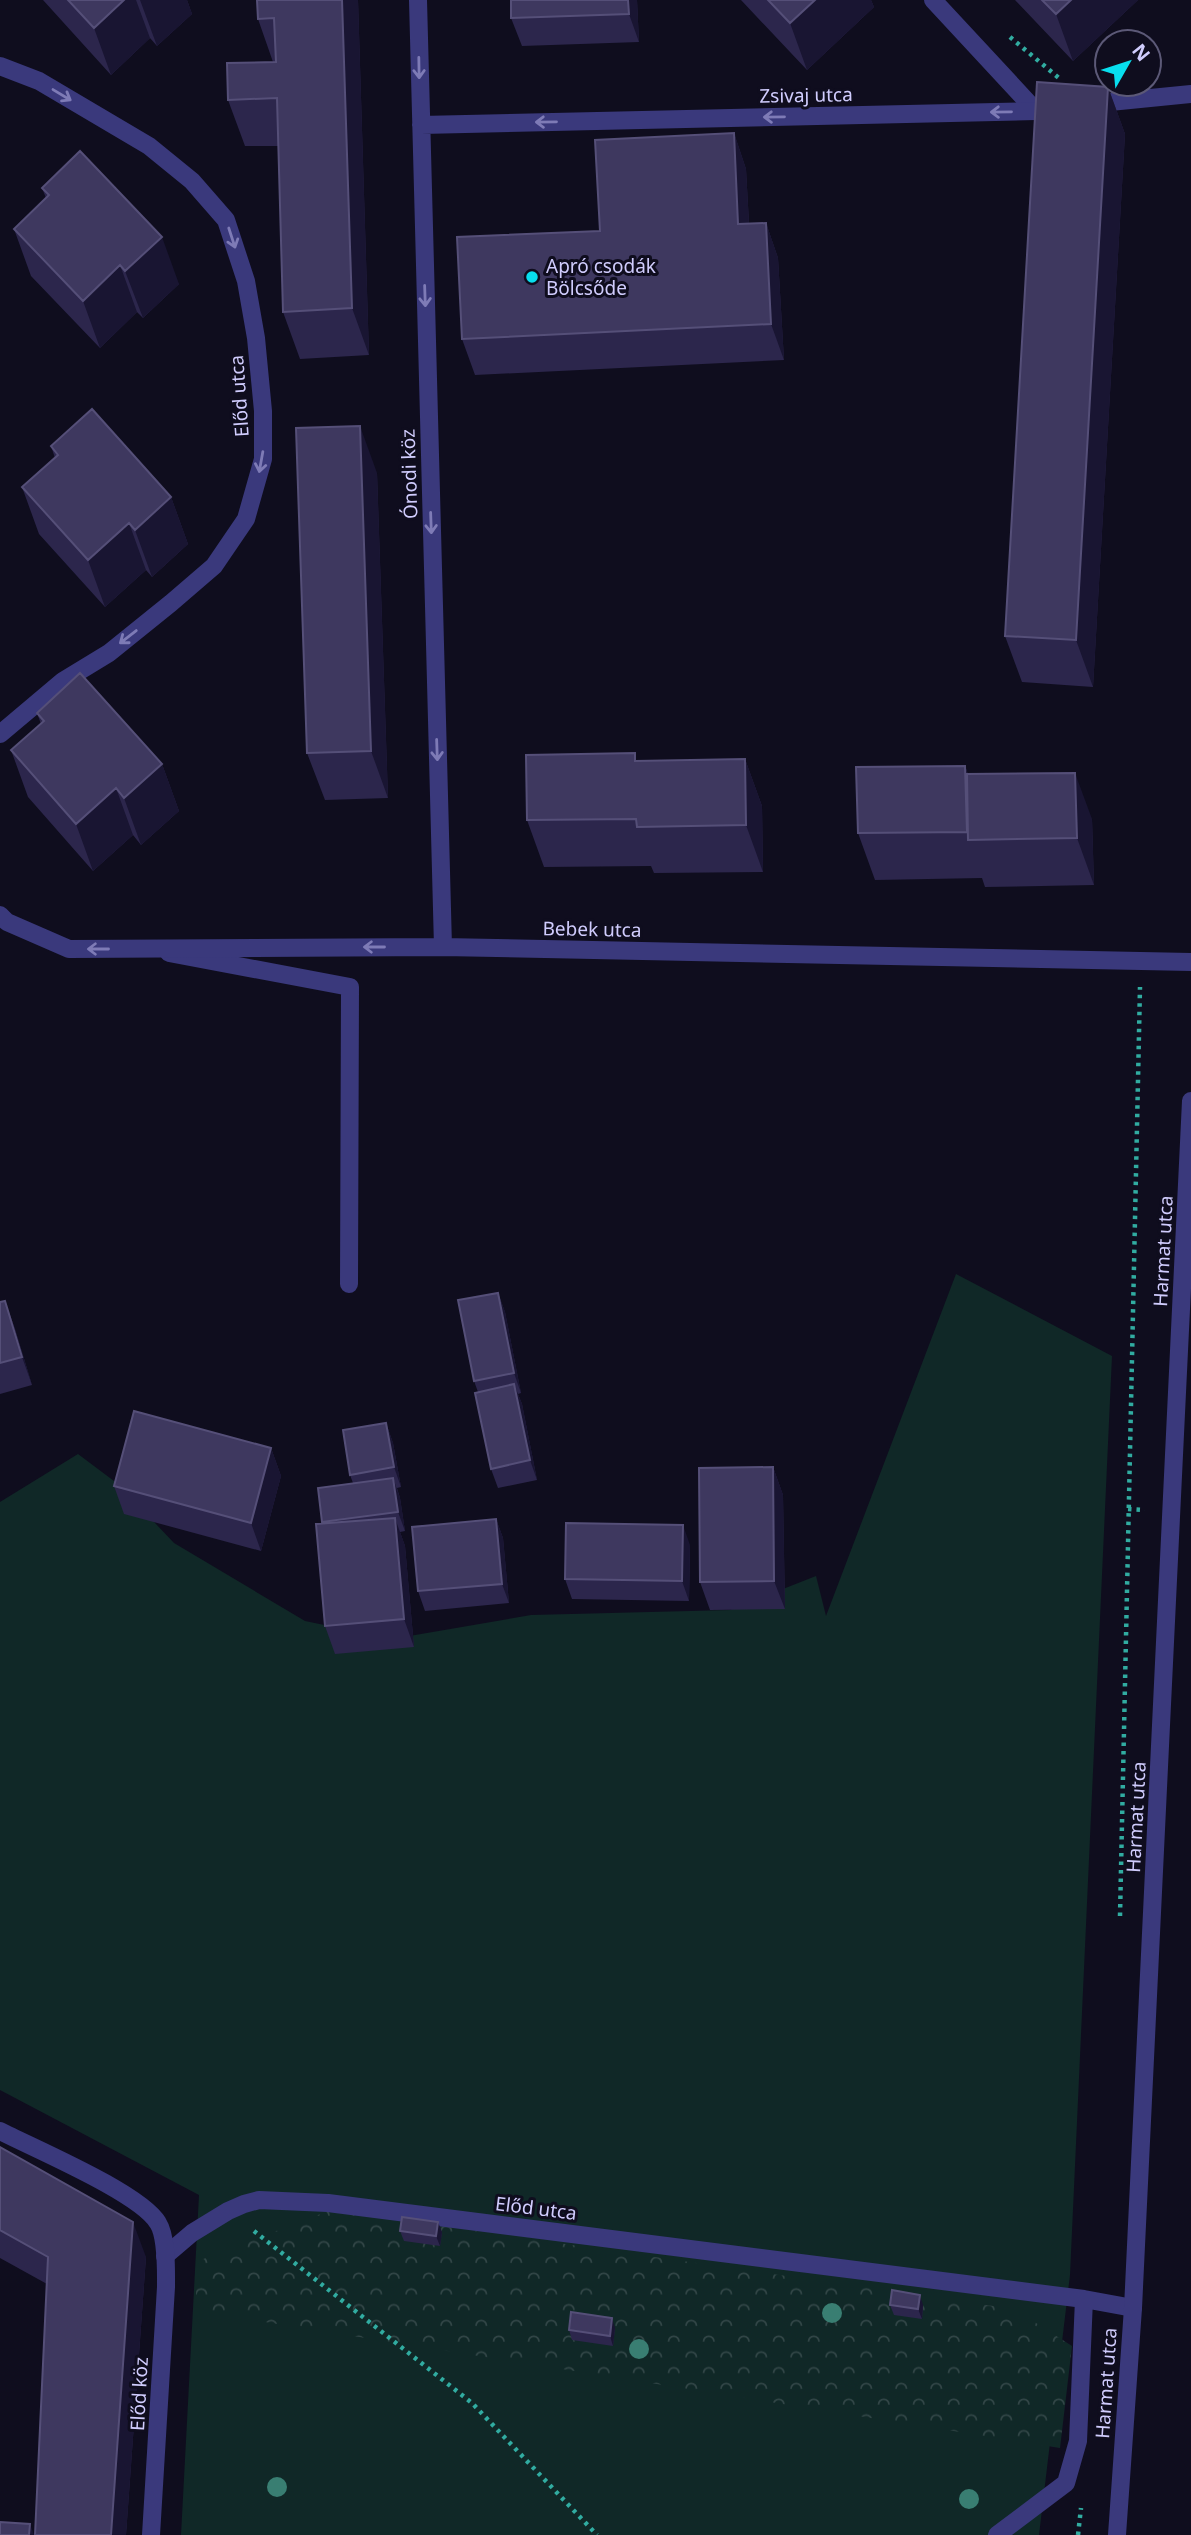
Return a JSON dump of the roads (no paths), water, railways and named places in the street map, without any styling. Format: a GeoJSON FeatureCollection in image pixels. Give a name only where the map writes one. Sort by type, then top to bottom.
{"type":"FeatureCollection","features":[{"type":"Feature","properties":{"kind":"street","name":"Ónodi köz"},"geometry":{"type":"LineString","coordinates":[[418,0],[443,947]]}},
{"type":"Feature","properties":{"kind":"street"},"geometry":{"type":"LineString","coordinates":[[933,0],[1037,111]]}},
{"type":"Feature","properties":{"kind":"street","name":"Előd utca"},"geometry":{"type":"LineString","coordinates":[[0,66],[39,81],[149,146],[192,181],[226,220],[246,281],[256,338],[263,411],[263,459],[246,519],[214,566],[109,653],[63,681],[0,733]]}},
{"type":"Feature","properties":{"kind":"street","name":"Zsivaj utca"},"geometry":{"type":"LineString","coordinates":[[421,125],[1037,111],[1191,94]]}},
{"type":"Feature","properties":{"kind":"street","name":"Bebek utca"},"geometry":{"type":"LineString","coordinates":[[0,915],[7,922],[69,949],[443,947],[1191,962]]}},
{"type":"Feature","properties":{"kind":"street"},"geometry":{"type":"LineString","coordinates":[[145,949],[350,987],[349,1284]]}},
{"type":"Feature","properties":{"kind":"street","name":"Harmat utca"},"geometry":{"type":"LineString","coordinates":[[1117,2535],[1133,2308],[1191,1101]]}},
{"type":"Feature","properties":{"kind":"street"},"geometry":{"type":"LineString","coordinates":[[0,2131],[133,2199],[159,2224],[165,2256]]}},
{"type":"Feature","properties":{"kind":"street","name":"Előd utca"},"geometry":{"type":"LineString","coordinates":[[165,2256],[192,2233],[228,2211],[259,2200],[328,2203],[1084,2299],[1133,2308]]}},
{"type":"Feature","properties":{"kind":"street","name":"Előd köz"},"geometry":{"type":"LineString","coordinates":[[152,2535],[165,2306],[165,2256]]}},
{"type":"Feature","properties":{"kind":"street"},"geometry":{"type":"LineString","coordinates":[[997,2535],[1066,2483],[1078,2441],[1084,2299]]}},
{"type":"Feature","properties":{"kind":"place","name":"Apró csodák Bölcsőde"},"geometry":{"type":"Point","coordinates":[532,277]}}]}
